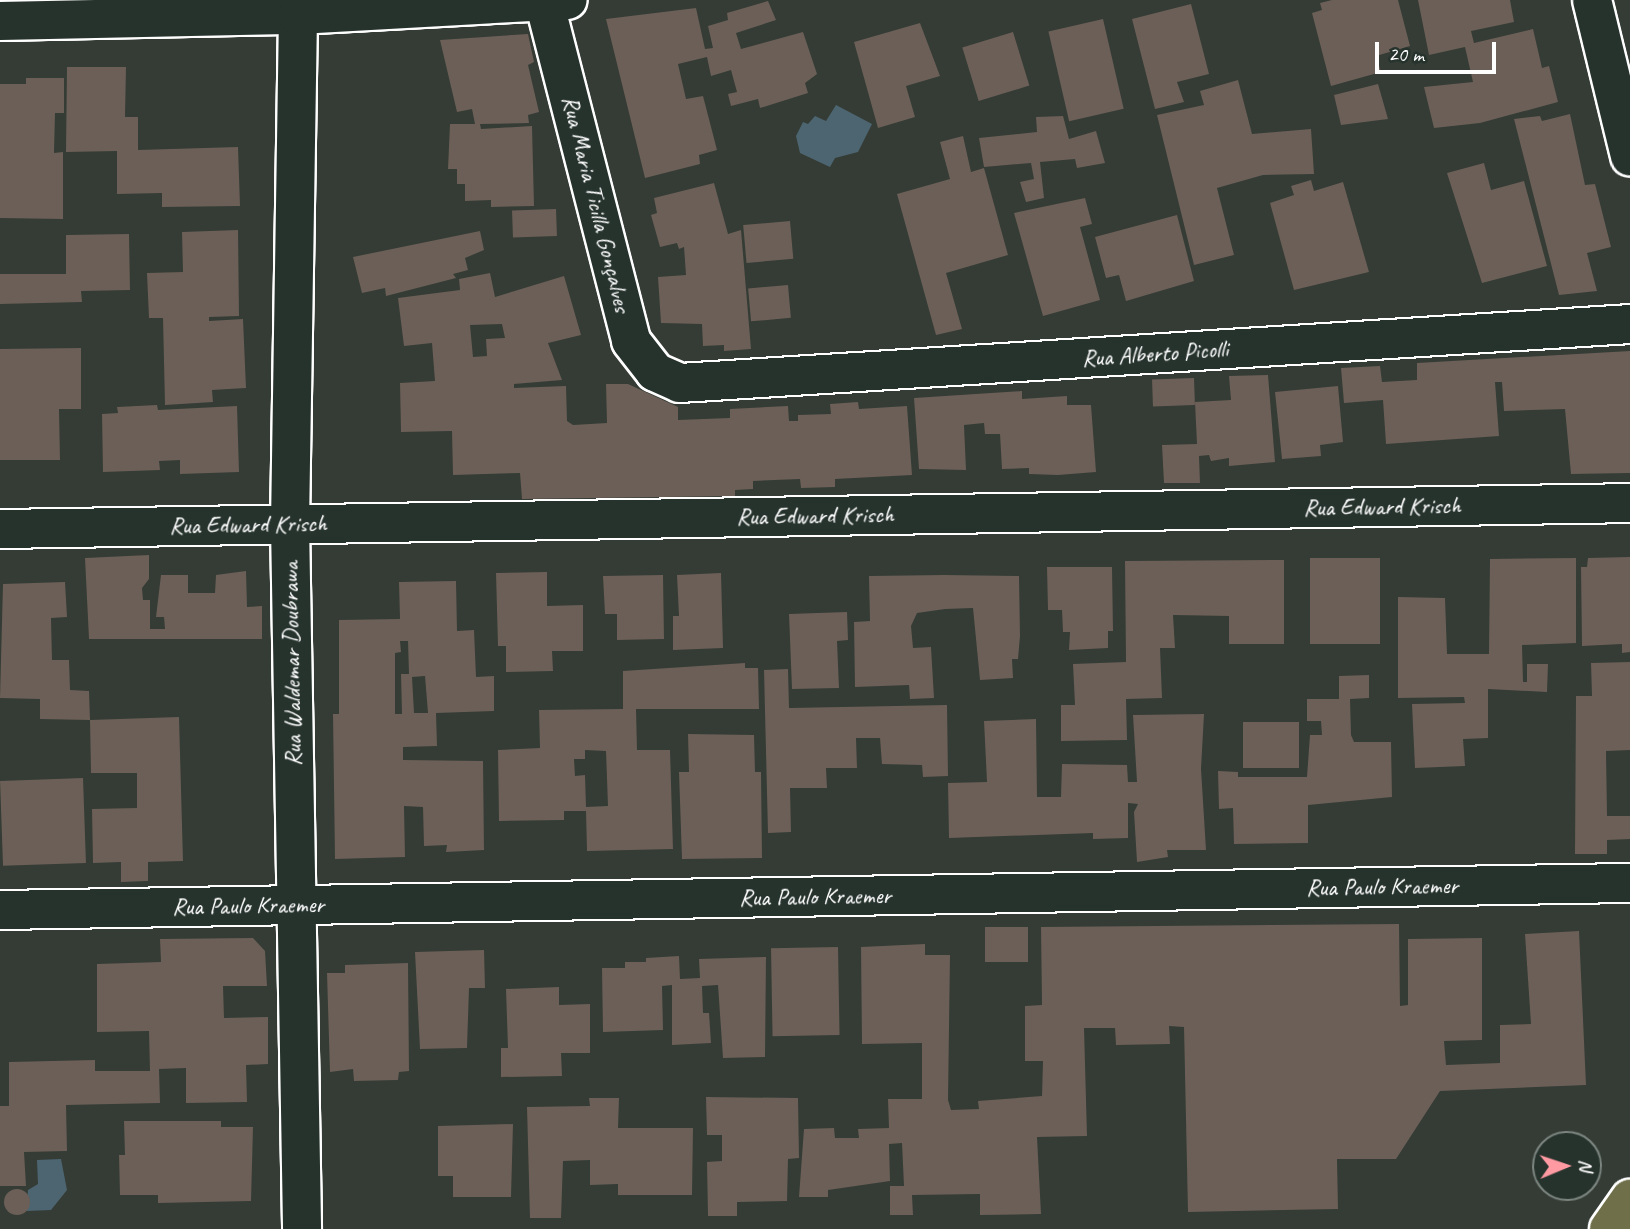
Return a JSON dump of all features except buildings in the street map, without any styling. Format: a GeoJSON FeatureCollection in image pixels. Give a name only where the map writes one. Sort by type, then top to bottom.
{"type":"FeatureCollection","features":[{"type":"Feature","properties":{"kind":"highway"},"geometry":{"type":"LineString","coordinates":[[1609,1229],[1630,1199]]}},
{"type":"Feature","properties":{"kind":"street"},"geometry":{"type":"LineString","coordinates":[[1592,0],[1630,156]]}},
{"type":"Feature","properties":{"kind":"street"},"geometry":{"type":"LineString","coordinates":[[0,21],[298,15],[556,1]]}},
{"type":"Feature","properties":{"kind":"street","name":"Rua Maria Ticilla Gonçalves"},"geometry":{"type":"LineString","coordinates":[[556,1],[631,341],[655,372],[680,383]]}},
{"type":"Feature","properties":{"kind":"street","name":"Rua Waldemar Doubrawa"},"geometry":{"type":"LineString","coordinates":[[298,15],[290,524],[302,1229]]}},
{"type":"Feature","properties":{"kind":"street","name":"Rua Alberto Picolli"},"geometry":{"type":"LineString","coordinates":[[680,383],[1630,324]]}},
{"type":"Feature","properties":{"kind":"street","name":"Rua Edward Krisch"},"geometry":{"type":"LineString","coordinates":[[0,529],[1630,503]]}},
{"type":"Feature","properties":{"kind":"street","name":"Rua Paulo Kraemer"},"geometry":{"type":"LineString","coordinates":[[0,910],[1630,883]]}},
{"type":"Feature","properties":{"kind":"water"},"geometry":{"type":"Polygon","coordinates":[[[836,105],[872,124],[858,152],[835,158],[830,167],[800,153],[796,136],[803,122],[808,124],[815,116],[826,121],[836,105]]]}},
{"type":"Feature","properties":{"kind":"water"},"geometry":{"type":"Polygon","coordinates":[[[61,1159],[67,1190],[51,1210],[26,1211],[28,1190],[38,1184],[37,1160],[61,1159]]]}}]}
